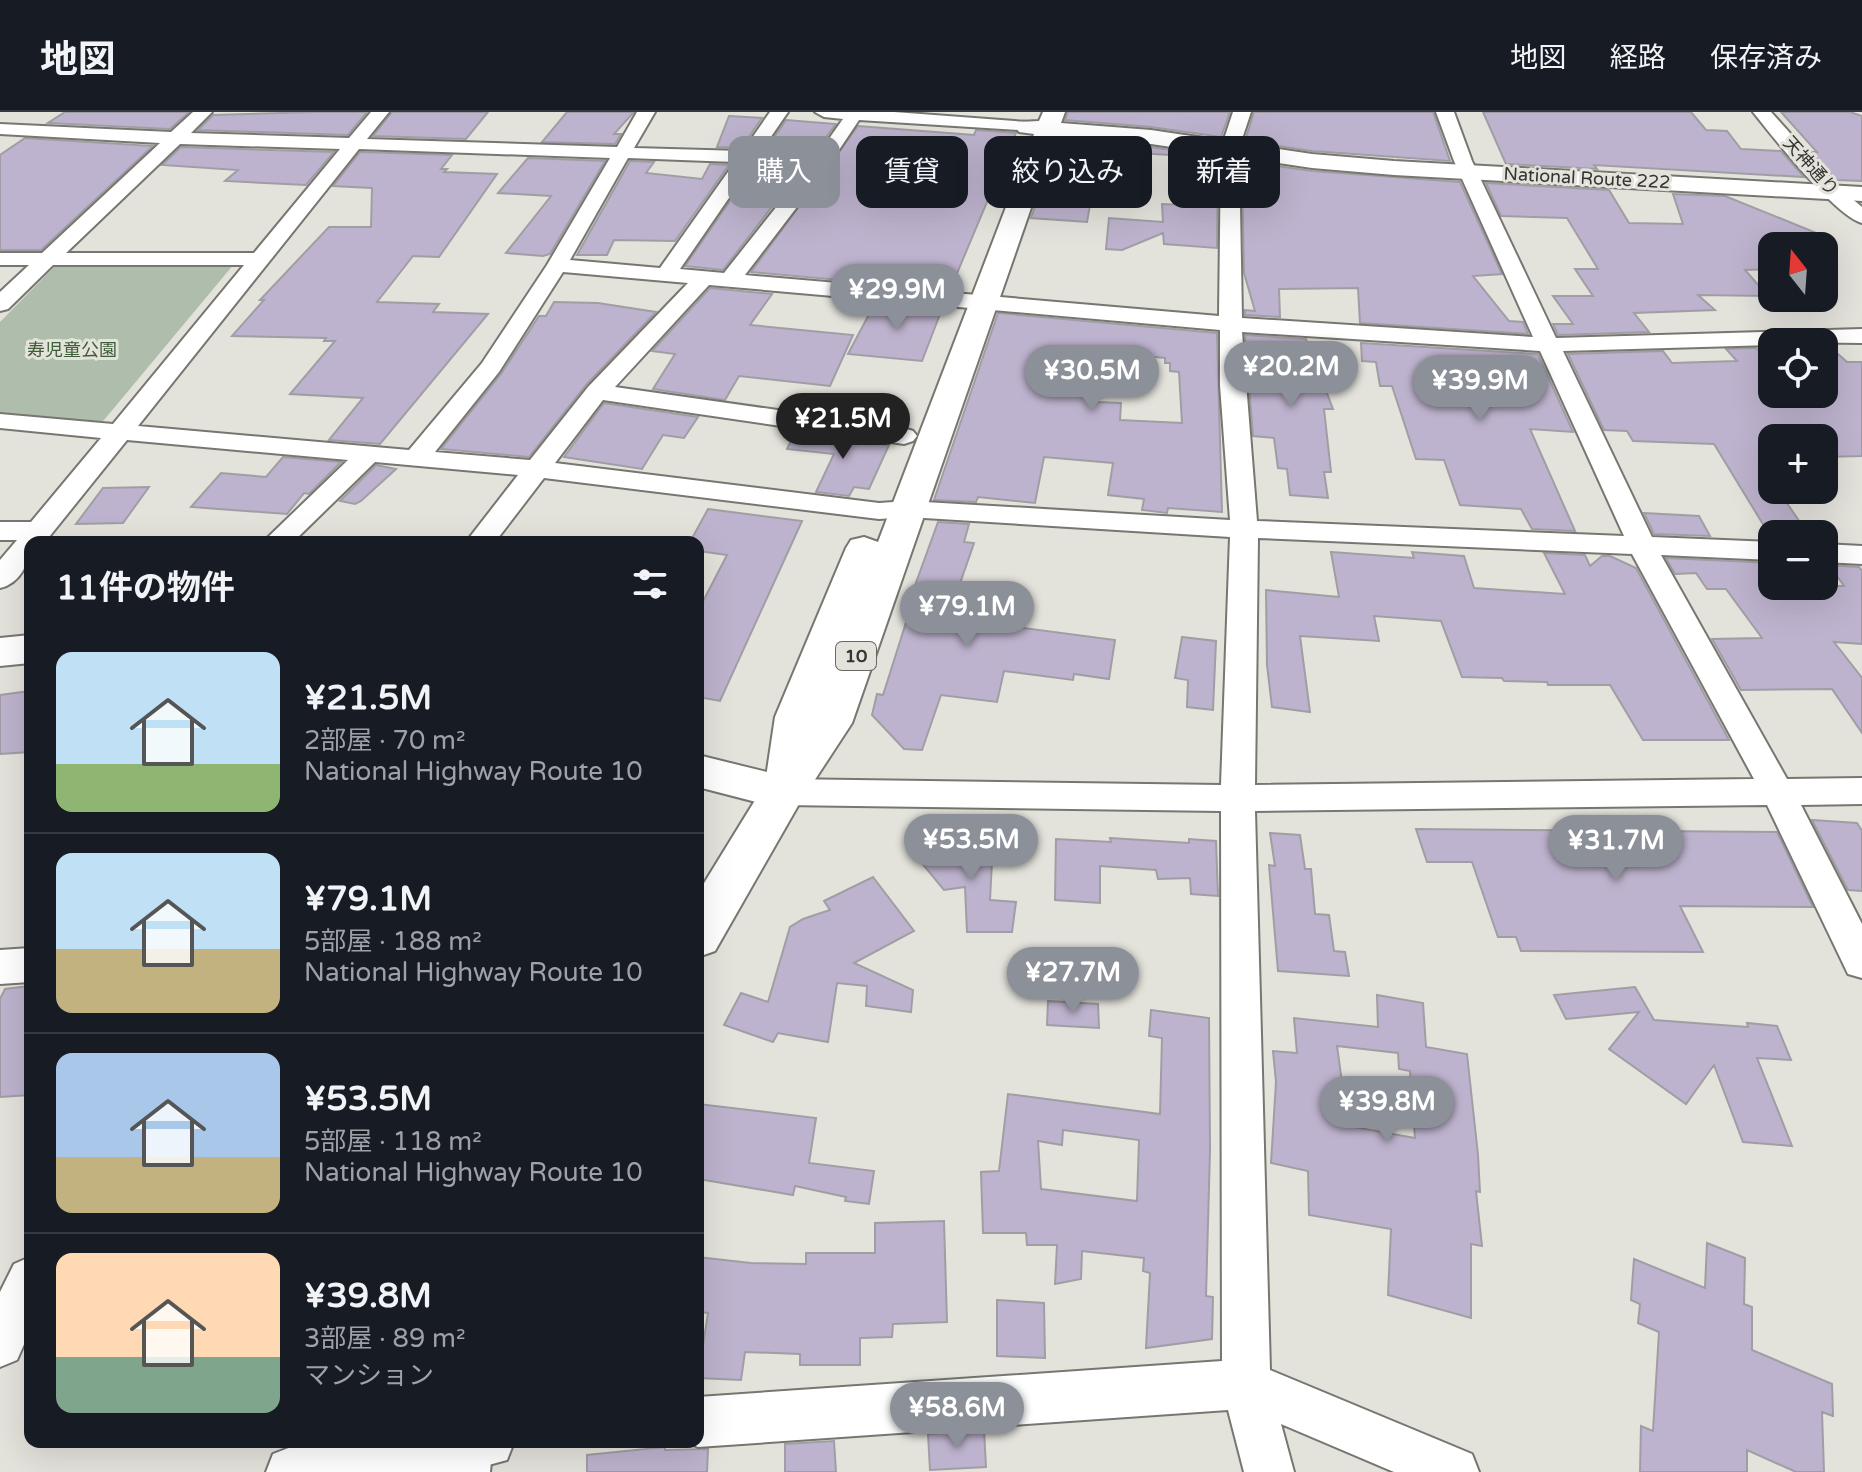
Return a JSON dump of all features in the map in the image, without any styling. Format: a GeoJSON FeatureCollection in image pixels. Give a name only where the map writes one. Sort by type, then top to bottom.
{"type":"FeatureCollection","features":[{"type":"Feature","properties":{"kind":"main road","name":"National Route 222"},"geometry":{"type":"LineString","coordinates":[[1040,120],[1168,139]]}},
{"type":"Feature","properties":{"kind":"main road","name":"10"},"geometry":{"type":"LineString","coordinates":[[894,510],[904,436],[971,303],[1020,196],[1040,120]]}},
{"type":"Feature","properties":{"kind":"main road","name":"National Route 222"},"geometry":{"type":"LineString","coordinates":[[1280,156],[1312,161],[1862,194]]}},
{"type":"Feature","properties":{"kind":"main road","name":"10"},"geometry":{"type":"LineString","coordinates":[[704,926],[783,792],[831,723],[894,510],[971,303]]}},
{"type":"Feature","properties":{"kind":"main road"},"geometry":{"type":"LineString","coordinates":[[0,652],[24,650]]}},
{"type":"Feature","properties":{"kind":"main road"},"geometry":{"type":"LineString","coordinates":[[704,772],[783,792]]}},
{"type":"Feature","properties":{"kind":"street"},"geometry":{"type":"LineString","coordinates":[[2,131],[30,112]]}},
{"type":"Feature","properties":{"kind":"street"},"geometry":{"type":"LineString","coordinates":[[0,304],[203,112]]}},
{"type":"Feature","properties":{"kind":"street"},"geometry":{"type":"LineString","coordinates":[[35,536],[380,112]]}},
{"type":"Feature","properties":{"kind":"street"},"geometry":{"type":"LineString","coordinates":[[417,457],[491,367],[557,265],[646,112]]}},
{"type":"Feature","properties":{"kind":"street"},"geometry":{"type":"LineString","coordinates":[[762,136],[779,112]]}},
{"type":"Feature","properties":{"kind":"street"},"geometry":{"type":"LineString","coordinates":[[824,112],[1040,120]]}},
{"type":"Feature","properties":{"kind":"street"},"geometry":{"type":"LineString","coordinates":[[1234,136],[1242,112]]}},
{"type":"Feature","properties":{"kind":"street"},"geometry":{"type":"LineString","coordinates":[[1445,112],[1463,161],[1642,546],[1778,793],[1862,962]]}},
{"type":"Feature","properties":{"kind":"street","name":"天神通り"},"geometry":{"type":"LineString","coordinates":[[1762,112],[1832,192],[1862,217]]}},
{"type":"Feature","properties":{"kind":"street"},"geometry":{"type":"LineString","coordinates":[[731,279],[823,161],[855,113]]}},
{"type":"Feature","properties":{"kind":"street"},"geometry":{"type":"LineString","coordinates":[[2,131],[728,156]]}},
{"type":"Feature","properties":{"kind":"street"},"geometry":{"type":"LineString","coordinates":[[667,273],[728,186]]}},
{"type":"Feature","properties":{"kind":"street"},"geometry":{"type":"LineString","coordinates":[[1230,208],[1229,324],[1244,529],[1238,798],[1246,1384],[1269,1472]]}},
{"type":"Feature","properties":{"kind":"street"},"geometry":{"type":"LineString","coordinates":[[0,259],[261,259]]}},
{"type":"Feature","properties":{"kind":"street"},"geometry":{"type":"LineString","coordinates":[[557,265],[1229,324],[1548,345],[1862,336]]}},
{"type":"Feature","properties":{"kind":"street"},"geometry":{"type":"LineString","coordinates":[[485,536],[597,392],[705,277]]}},
{"type":"Feature","properties":{"kind":"street"},"geometry":{"type":"LineString","coordinates":[[597,392],[904,436]]}},
{"type":"Feature","properties":{"kind":"street"},"geometry":{"type":"LineString","coordinates":[[0,421],[538,469],[894,510],[1244,529],[1758,550]]}},
{"type":"Feature","properties":{"kind":"street"},"geometry":{"type":"LineString","coordinates":[[283,536],[370,453]]}},
{"type":"Feature","properties":{"kind":"street"},"geometry":{"type":"LineString","coordinates":[[0,531],[39,531]]}},
{"type":"Feature","properties":{"kind":"street"},"geometry":{"type":"LineString","coordinates":[[0,579],[24,549]]}},
{"type":"Feature","properties":{"kind":"street"},"geometry":{"type":"LineString","coordinates":[[1838,554],[1862,555]]}},
{"type":"Feature","properties":{"kind":"street"},"geometry":{"type":"LineString","coordinates":[[783,792],[1238,798],[1862,791]]}},
{"type":"Feature","properties":{"kind":"street"},"geometry":{"type":"LineString","coordinates":[[0,967],[24,965]]}},
{"type":"Feature","properties":{"kind":"street"},"geometry":{"type":"LineString","coordinates":[[0,1343],[24,1293]]}},
{"type":"Feature","properties":{"kind":"street"},"geometry":{"type":"LineString","coordinates":[[704,1422],[1246,1384],[1454,1472]]}},
{"type":"Feature","properties":{"kind":"street"},"geometry":{"type":"LineString","coordinates":[[291,1472],[467,1451]]}},
{"type":"Feature","properties":{"kind":"green space","name":"寿児童公園"},"geometry":{"type":"Polygon","coordinates":[[[59,262],[234,264],[104,420],[97,424],[0,415],[0,322],[59,262]]]}},
{"type":"Feature","properties":{"kind":"building"},"geometry":{"type":"Polygon","coordinates":[[[65,112],[189,112],[170,129],[48,123],[65,112]]]}},
{"type":"Feature","properties":{"kind":"building"},"geometry":{"type":"Polygon","coordinates":[[[367,112],[348,135],[198,130],[213,115],[367,112]]]}},
{"type":"Feature","properties":{"kind":"building"},"geometry":{"type":"Polygon","coordinates":[[[392,112],[488,112],[466,139],[373,136],[392,112]]]}},
{"type":"Feature","properties":{"kind":"building"},"geometry":{"type":"Polygon","coordinates":[[[567,112],[634,112],[614,134],[621,134],[615,144],[542,142],[567,112]]]}},
{"type":"Feature","properties":{"kind":"building"},"geometry":{"type":"Polygon","coordinates":[[[1068,112],[1230,112],[1221,136],[1065,120],[1068,112]]]}},
{"type":"Feature","properties":{"kind":"building"},"geometry":{"type":"Polygon","coordinates":[[[1254,112],[1433,112],[1450,161],[1312,151],[1280,146],[1280,136],[1247,136],[1254,112]]]}},
{"type":"Feature","properties":{"kind":"building"},"geometry":{"type":"Polygon","coordinates":[[[1483,112],[1691,112],[1706,130],[1727,131],[1741,149],[1781,151],[1804,177],[1594,165],[1597,169],[1506,164],[1483,112]]]}},
{"type":"Feature","properties":{"kind":"building"},"geometry":{"type":"Polygon","coordinates":[[[1781,112],[1850,112],[1862,116],[1862,181],[1836,180],[1811,152],[1817,152],[1781,112]]]}},
{"type":"Feature","properties":{"kind":"building"},"geometry":{"type":"Polygon","coordinates":[[[729,116],[762,118],[749,136],[728,136],[728,147],[717,147],[729,116]]]}},
{"type":"Feature","properties":{"kind":"building"},"geometry":{"type":"Polygon","coordinates":[[[786,120],[836,124],[827,136],[775,136],[786,120]]]}},
{"type":"Feature","properties":{"kind":"building"},"geometry":{"type":"Polygon","coordinates":[[[858,126],[974,135],[976,130],[1016,133],[1015,136],[984,136],[984,208],[950,290],[751,272],[798,208],[840,208],[840,151],[858,126]]]}},
{"type":"Feature","properties":{"kind":"building"},"geometry":{"type":"Polygon","coordinates":[[[25,138],[153,146],[41,250],[0,250],[0,155],[25,138]]]}},
{"type":"Feature","properties":{"kind":"building"},"geometry":{"type":"Polygon","coordinates":[[[181,147],[334,152],[306,185],[225,181],[238,170],[162,165],[181,147]]]}},
{"type":"Feature","properties":{"kind":"building"},"geometry":{"type":"Polygon","coordinates":[[[1152,147],[1168,150],[1168,155],[1152,154],[1152,147]]]}},
{"type":"Feature","properties":{"kind":"building"},"geometry":{"type":"Polygon","coordinates":[[[360,152],[452,155],[441,169],[447,169],[444,172],[497,174],[439,257],[413,256],[377,302],[439,304],[433,312],[488,314],[380,444],[329,440],[363,398],[290,394],[335,341],[324,341],[326,338],[232,336],[264,300],[260,300],[329,227],[371,227],[372,188],[333,186],[360,152]]]}},
{"type":"Feature","properties":{"kind":"building"},"geometry":{"type":"Polygon","coordinates":[[[528,158],[605,161],[550,254],[543,256],[506,253],[551,196],[498,193],[528,158]]]}},
{"type":"Feature","properties":{"kind":"building"},"geometry":{"type":"Polygon","coordinates":[[[630,161],[654,162],[646,173],[702,179],[710,164],[728,165],[675,241],[614,240],[607,255],[577,255],[630,161]]]}},
{"type":"Feature","properties":{"kind":"building"},"geometry":{"type":"Polygon","coordinates":[[[1280,166],[1460,182],[1502,274],[1473,276],[1509,321],[1523,322],[1528,334],[1360,323],[1358,288],[1279,289],[1280,317],[1245,315],[1245,310],[1255,311],[1244,273],[1243,208],[1280,208],[1280,166]]]}},
{"type":"Feature","properties":{"kind":"building"},"geometry":{"type":"Polygon","coordinates":[[[1486,183],[1609,190],[1629,223],[1683,224],[1673,194],[1725,196],[1814,232],[1758,232],[1758,270],[1745,270],[1758,285],[1758,296],[1698,295],[1715,310],[1634,313],[1649,332],[1558,335],[1553,324],[1573,324],[1553,296],[1593,296],[1575,269],[1598,269],[1567,218],[1501,216],[1486,183]]]}},
{"type":"Feature","properties":{"kind":"building"},"geometry":{"type":"Polygon","coordinates":[[[728,204],[728,208],[771,208],[723,270],[685,266],[728,204]]]}},
{"type":"Feature","properties":{"kind":"building"},"geometry":{"type":"Polygon","coordinates":[[[1162,204],[1168,204],[1168,208],[1217,208],[1217,248],[1164,244],[1163,233],[1122,250],[1106,249],[1109,218],[1163,222],[1162,204]]]}},
{"type":"Feature","properties":{"kind":"building"},"geometry":{"type":"Polygon","coordinates":[[[1034,208],[1089,208],[1087,222],[1031,218],[1034,208]]]}},
{"type":"Feature","properties":{"kind":"building"},"geometry":{"type":"Polygon","coordinates":[[[710,288],[772,294],[750,325],[853,335],[830,386],[739,376],[725,400],[653,389],[675,354],[652,351],[710,288]]]}},
{"type":"Feature","properties":{"kind":"building"},"geometry":{"type":"Polygon","coordinates":[[[554,302],[598,303],[656,312],[586,385],[529,457],[441,449],[501,374],[539,316],[546,316],[554,302]]]}},
{"type":"Feature","properties":{"kind":"building"},"geometry":{"type":"Polygon","coordinates":[[[875,303],[942,309],[922,361],[848,354],[875,303]]]}},
{"type":"Feature","properties":{"kind":"building"},"geometry":{"type":"Polygon","coordinates":[[[998,313],[1217,333],[1222,512],[1168,508],[1167,513],[1142,510],[1144,499],[1108,495],[1113,463],[1044,457],[1035,503],[978,497],[976,502],[934,500],[998,313]],[[1103,354],[1097,402],[1121,403],[1120,420],[1182,423],[1179,372],[1170,371],[1170,363],[1165,363],[1165,358],[1103,354]]]}},
{"type":"Feature","properties":{"kind":"building"},"geometry":{"type":"Polygon","coordinates":[[[1245,335],[1306,339],[1333,409],[1324,409],[1331,472],[1324,472],[1328,498],[1290,495],[1287,469],[1278,468],[1274,438],[1253,436],[1245,335]]]}},
{"type":"Feature","properties":{"kind":"building"},"geometry":{"type":"Polygon","coordinates":[[[1361,343],[1538,354],[1573,432],[1530,429],[1575,531],[1532,529],[1521,509],[1460,505],[1444,460],[1416,459],[1392,386],[1380,386],[1376,362],[1362,361],[1361,343]]]}},
{"type":"Feature","properties":{"kind":"building"},"geometry":{"type":"Polygon","coordinates":[[[1756,348],[1758,408],[1838,408],[1838,354],[1847,362],[1862,362],[1862,456],[1838,457],[1838,424],[1758,424],[1758,504],[1788,504],[1798,520],[1760,520],[1714,444],[1633,441],[1627,431],[1604,430],[1568,354],[1663,351],[1672,363],[1737,361],[1726,349],[1756,348]]]}},
{"type":"Feature","properties":{"kind":"building"},"geometry":{"type":"Polygon","coordinates":[[[604,403],[698,417],[684,438],[663,435],[642,469],[564,457],[604,403]]]}},
{"type":"Feature","properties":{"kind":"building"},"geometry":{"type":"Polygon","coordinates":[[[796,431],[889,445],[869,489],[854,487],[849,496],[816,492],[834,454],[787,449],[796,431]]]}},
{"type":"Feature","properties":{"kind":"building"},"geometry":{"type":"Polygon","coordinates":[[[283,457],[341,462],[309,494],[304,493],[287,514],[191,507],[221,473],[266,477],[283,457]]]}},
{"type":"Feature","properties":{"kind":"building"},"geometry":{"type":"Polygon","coordinates":[[[376,465],[396,469],[361,501],[355,504],[340,501],[376,465]]]}},
{"type":"Feature","properties":{"kind":"building"},"geometry":{"type":"Polygon","coordinates":[[[149,487],[123,523],[76,524],[103,488],[149,487]]]}},
{"type":"Feature","properties":{"kind":"building"},"geometry":{"type":"Polygon","coordinates":[[[708,509],[802,521],[720,701],[704,698],[704,599],[727,555],[704,552],[704,536],[693,536],[708,509]]]}},
{"type":"Feature","properties":{"kind":"building"},"geometry":{"type":"Polygon","coordinates":[[[1644,513],[1699,516],[1710,536],[1654,534],[1644,513]]]}},
{"type":"Feature","properties":{"kind":"building"},"geometry":{"type":"Polygon","coordinates":[[[938,522],[969,524],[964,542],[974,543],[948,618],[1115,640],[1109,679],[1074,674],[1073,680],[1004,671],[997,702],[941,695],[922,750],[904,749],[872,715],[877,694],[883,695],[916,591],[913,591],[938,522]]]}},
{"type":"Feature","properties":{"kind":"building"},"geometry":{"type":"Polygon","coordinates":[[[1331,552],[1414,558],[1412,552],[1464,556],[1474,588],[1565,594],[1544,553],[1585,555],[1590,566],[1602,556],[1610,556],[1636,568],[1729,740],[1643,740],[1610,685],[1548,685],[1547,682],[1462,677],[1441,621],[1374,616],[1379,641],[1300,636],[1310,712],[1272,707],[1267,665],[1266,590],[1339,597],[1331,552]]]}},
{"type":"Feature","properties":{"kind":"building"},"geometry":{"type":"Polygon","coordinates":[[[1666,558],[1758,562],[1758,600],[1838,600],[1838,586],[1844,586],[1838,578],[1838,566],[1859,567],[1862,571],[1862,644],[1834,642],[1862,678],[1862,733],[1832,689],[1741,690],[1712,639],[1762,638],[1726,589],[1707,589],[1696,573],[1675,574],[1666,558]]]}},
{"type":"Feature","properties":{"kind":"building"},"geometry":{"type":"Polygon","coordinates":[[[1182,637],[1216,641],[1213,710],[1187,707],[1188,680],[1175,678],[1182,637]]]}},
{"type":"Feature","properties":{"kind":"building"},"geometry":{"type":"Polygon","coordinates":[[[24,692],[24,752],[0,754],[0,695],[24,692]]]}},
{"type":"Feature","properties":{"kind":"building"},"geometry":{"type":"Polygon","coordinates":[[[1812,820],[1857,823],[1862,831],[1862,891],[1848,890],[1812,820]]]}},
{"type":"Feature","properties":{"kind":"building"},"geometry":{"type":"Polygon","coordinates":[[[1416,829],[1777,832],[1813,907],[1680,906],[1703,952],[1521,951],[1516,937],[1498,937],[1472,862],[1427,862],[1416,829]]]}},
{"type":"Feature","properties":{"kind":"building"},"geometry":{"type":"Polygon","coordinates":[[[1270,833],[1300,835],[1305,869],[1311,869],[1315,914],[1329,915],[1334,951],[1345,952],[1349,976],[1278,971],[1269,865],[1275,866],[1270,833]]]}},
{"type":"Feature","properties":{"kind":"building"},"geometry":{"type":"Polygon","coordinates":[[[1110,838],[1189,843],[1189,839],[1216,841],[1218,896],[1191,894],[1190,878],[1158,879],[1156,870],[1100,866],[1100,903],[1055,900],[1056,839],[1111,842],[1110,838]]]}},
{"type":"Feature","properties":{"kind":"building"},"geometry":{"type":"Polygon","coordinates":[[[945,840],[993,843],[990,900],[1016,902],[1012,932],[967,932],[965,887],[944,890],[916,856],[945,840]]]}},
{"type":"Feature","properties":{"kind":"building"},"geometry":{"type":"Polygon","coordinates":[[[873,877],[914,931],[854,963],[913,990],[911,1012],[866,1006],[867,986],[837,983],[828,1042],[778,1033],[773,1042],[724,1025],[741,993],[768,1002],[790,927],[830,910],[824,901],[873,877]]]}},
{"type":"Feature","properties":{"kind":"building"},"geometry":{"type":"Polygon","coordinates":[[[24,987],[24,1095],[0,1097],[0,999],[5,989],[24,987]]]}},
{"type":"Feature","properties":{"kind":"building"},"geometry":{"type":"Polygon","coordinates":[[[1635,987],[1654,1020],[1748,1027],[1747,1023],[1777,1026],[1791,1060],[1757,1058],[1792,1146],[1743,1142],[1714,1065],[1686,1104],[1609,1049],[1639,1012],[1566,1019],[1554,995],[1635,987]]]}},
{"type":"Feature","properties":{"kind":"building"},"geometry":{"type":"Polygon","coordinates":[[[1377,995],[1423,1003],[1426,1047],[1467,1054],[1478,1155],[1480,1192],[1476,1191],[1482,1246],[1471,1244],[1471,1318],[1388,1295],[1391,1229],[1309,1215],[1308,1171],[1271,1163],[1276,1082],[1273,1051],[1297,1053],[1294,1018],[1378,1027],[1377,995]],[[1337,1046],[1348,1126],[1415,1138],[1410,1071],[1399,1069],[1398,1053],[1337,1046]]]}},
{"type":"Feature","properties":{"kind":"building"},"geometry":{"type":"Polygon","coordinates":[[[1048,1001],[1098,1004],[1099,1028],[1047,1025],[1048,1001]]]}},
{"type":"Feature","properties":{"kind":"building"},"geometry":{"type":"Polygon","coordinates":[[[1151,1010],[1209,1018],[1210,1150],[1206,1296],[1213,1297],[1212,1339],[1146,1348],[1150,1273],[1143,1271],[1144,1258],[1082,1251],[1081,1279],[1055,1284],[1057,1245],[1027,1245],[1026,1233],[983,1233],[981,1172],[999,1171],[1008,1094],[1160,1114],[1162,1038],[1149,1036],[1151,1010]],[[1063,1130],[1062,1145],[1038,1141],[1041,1189],[1137,1201],[1139,1140],[1063,1130]]]}},
{"type":"Feature","properties":{"kind":"building"},"geometry":{"type":"Polygon","coordinates":[[[704,1105],[816,1118],[809,1163],[874,1171],[869,1204],[845,1201],[846,1197],[795,1186],[793,1195],[704,1180],[704,1105]]]}},
{"type":"Feature","properties":{"kind":"building"},"geometry":{"type":"Polygon","coordinates":[[[944,1221],[947,1322],[893,1324],[892,1337],[860,1338],[860,1365],[800,1365],[800,1354],[745,1352],[741,1380],[704,1378],[704,1339],[708,1313],[704,1313],[704,1258],[751,1263],[806,1264],[806,1253],[875,1253],[875,1223],[944,1221]]]}},
{"type":"Feature","properties":{"kind":"building"},"geometry":{"type":"Polygon","coordinates":[[[1707,1243],[1745,1258],[1744,1304],[1752,1307],[1752,1350],[1832,1384],[1833,1416],[1822,1412],[1824,1472],[1796,1472],[1747,1450],[1747,1472],[1640,1472],[1641,1426],[1653,1431],[1659,1332],[1638,1323],[1640,1304],[1631,1300],[1634,1259],[1705,1288],[1707,1243]]]}},
{"type":"Feature","properties":{"kind":"building"},"geometry":{"type":"Polygon","coordinates":[[[997,1300],[1044,1303],[1045,1358],[997,1356],[997,1300]]]}},
{"type":"Feature","properties":{"kind":"building"},"geometry":{"type":"Polygon","coordinates":[[[984,1430],[986,1467],[930,1470],[928,1434],[984,1430]]]}},
{"type":"Feature","properties":{"kind":"building"},"geometry":{"type":"Polygon","coordinates":[[[834,1441],[836,1472],[785,1472],[785,1444],[834,1441]]]}},
{"type":"Feature","properties":{"kind":"building"},"geometry":{"type":"Polygon","coordinates":[[[655,1448],[708,1449],[707,1472],[587,1472],[587,1455],[655,1448]]]}}]}
